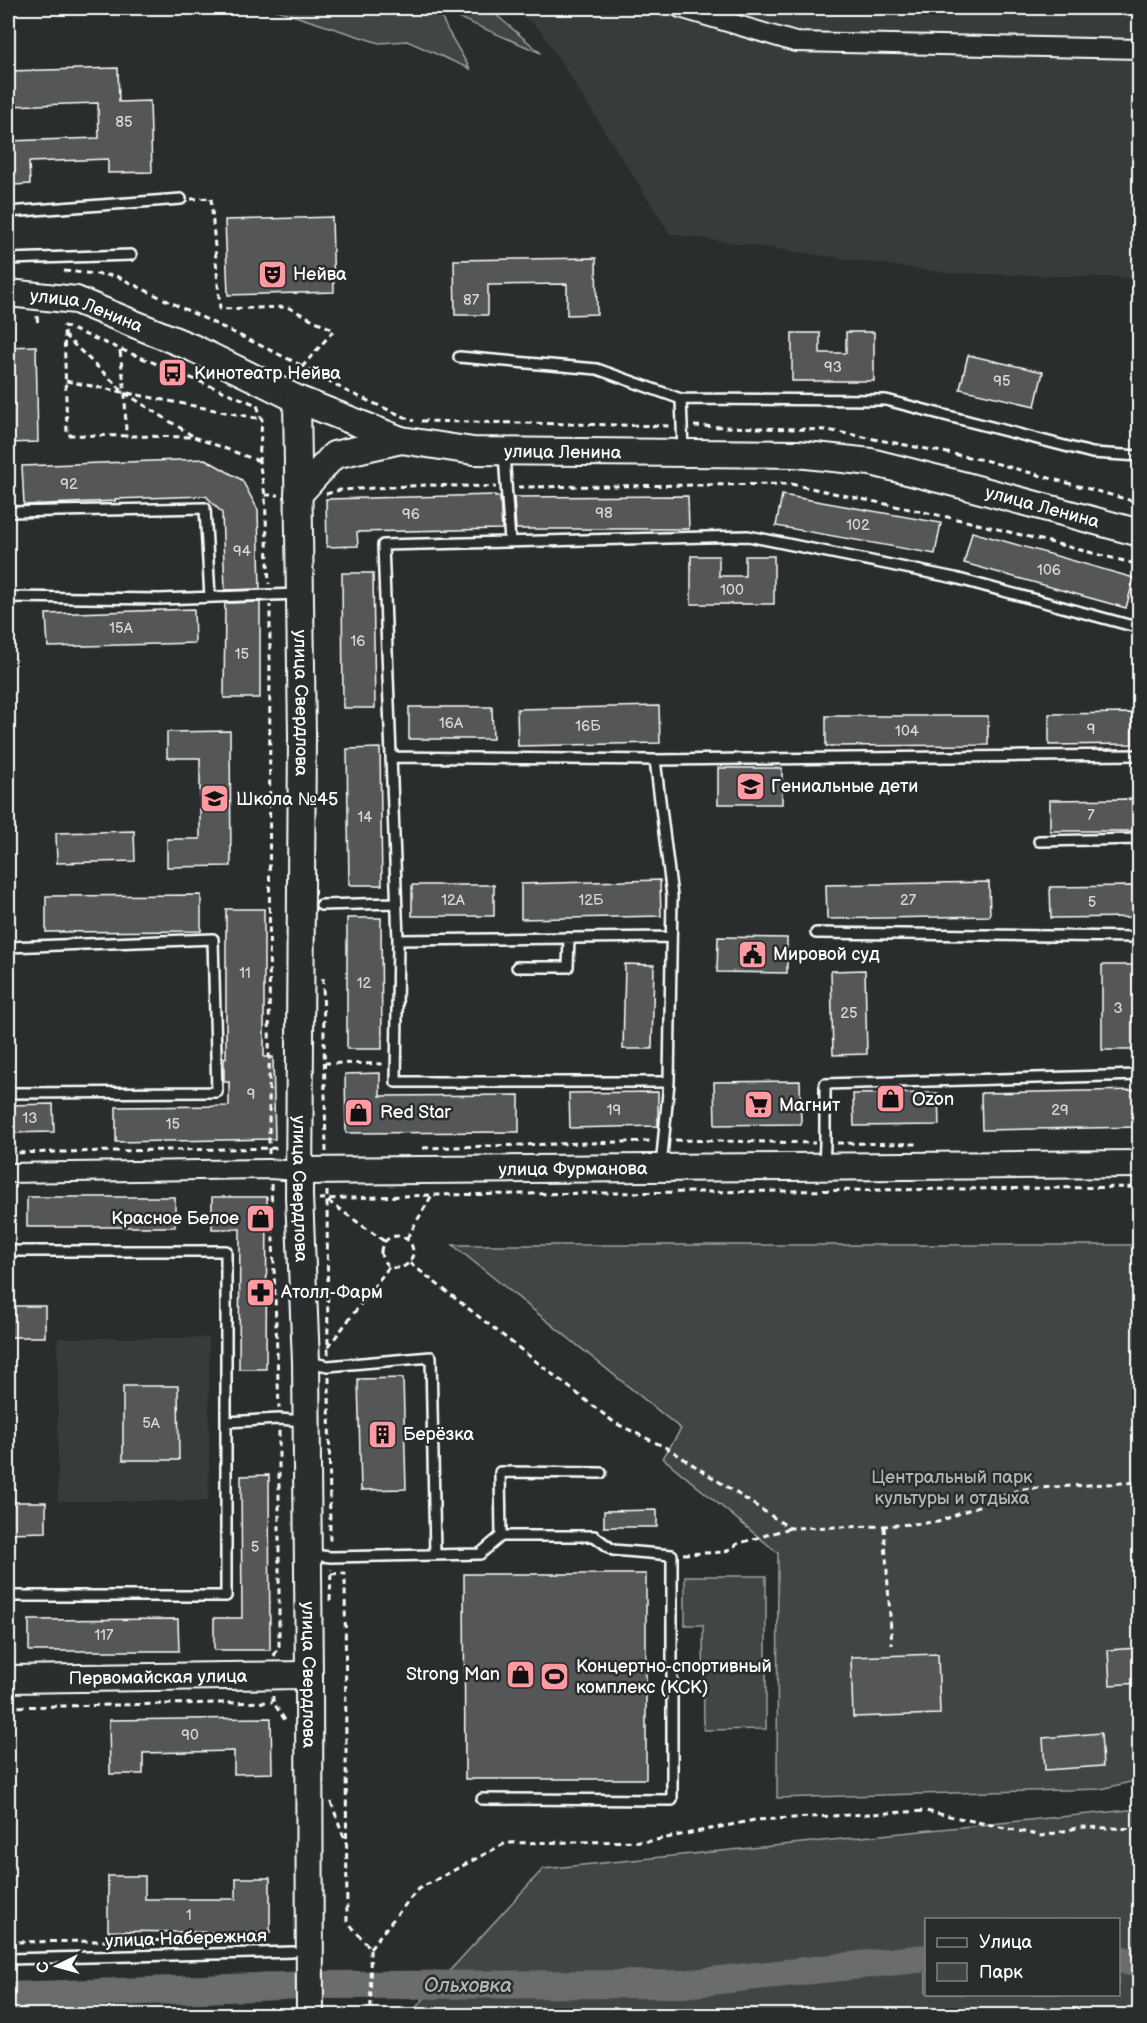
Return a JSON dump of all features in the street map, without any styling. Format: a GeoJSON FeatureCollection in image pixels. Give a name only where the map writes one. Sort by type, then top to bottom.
{"type":"FeatureCollection","features":[{"type":"Feature","properties":{"kind":"main road","name":"улица Ленина"},"geometry":{"type":"LineString","coordinates":[[8,293],[76,300],[193,348],[297,399],[401,440],[473,451],[797,454],[871,462],[1140,533]]}},
{"type":"Feature","properties":{"kind":"main road","name":"улица Свердлова"},"geometry":{"type":"LineString","coordinates":[[297,399],[302,713],[299,1171],[306,1361],[309,1675],[301,1952],[310,2016]]}},
{"type":"Feature","properties":{"kind":"main road"},"geometry":{"type":"LineString","coordinates":[[298,495],[334,455],[401,440]]}},
{"type":"Feature","properties":{"kind":"main road","name":"улица Фурманова"},"geometry":{"type":"LineString","coordinates":[[299,1171],[1140,1164]]}},
{"type":"Feature","properties":{"kind":"main road","name":"Первомайская улица"},"geometry":{"type":"LineString","coordinates":[[8,1679],[309,1675]]}},
{"type":"Feature","properties":{"kind":"street"},"geometry":{"type":"LineString","coordinates":[[680,8],[795,42],[1140,49]]}},
{"type":"Feature","properties":{"kind":"street","name":"улица Фурманова"},"geometry":{"type":"LineString","coordinates":[[8,1173],[269,1169],[299,1171]]}},
{"type":"Feature","properties":{"kind":"lane"},"geometry":{"type":"LineString","coordinates":[[8,212],[181,199]]}},
{"type":"Feature","properties":{"kind":"lane"},"geometry":{"type":"LineString","coordinates":[[8,259],[131,255]]}},
{"type":"Feature","properties":{"kind":"lane"},"geometry":{"type":"LineString","coordinates":[[459,357],[597,369],[681,399],[886,400],[1092,453],[1140,456]]}},
{"type":"Feature","properties":{"kind":"lane"},"geometry":{"type":"LineString","coordinates":[[681,399],[683,453]]}},
{"type":"Feature","properties":{"kind":"lane"},"geometry":{"type":"LineString","coordinates":[[503,451],[510,542]]}},
{"type":"Feature","properties":{"kind":"lane"},"geometry":{"type":"LineString","coordinates":[[8,512],[205,508],[210,597]]}},
{"type":"Feature","properties":{"kind":"lane"},"geometry":{"type":"LineString","coordinates":[[669,1082],[396,1082],[398,940],[383,545],[748,536],[955,578],[1140,628]]}},
{"type":"Feature","properties":{"kind":"lane"},"geometry":{"type":"LineString","coordinates":[[8,597],[160,599],[299,594]]}},
{"type":"Feature","properties":{"kind":"lane"},"geometry":{"type":"LineString","coordinates":[[391,757],[655,760],[1140,755]]}},
{"type":"Feature","properties":{"kind":"lane"},"geometry":{"type":"LineString","coordinates":[[655,760],[672,896],[669,1082],[661,1169]]}},
{"type":"Feature","properties":{"kind":"lane"},"geometry":{"type":"LineString","coordinates":[[1039,841],[1140,838]]}},
{"type":"Feature","properties":{"kind":"lane"},"geometry":{"type":"LineString","coordinates":[[321,904],[396,903]]}},
{"type":"Feature","properties":{"kind":"lane"},"geometry":{"type":"LineString","coordinates":[[816,933],[1140,937]]}},
{"type":"Feature","properties":{"kind":"lane"},"geometry":{"type":"LineString","coordinates":[[398,940],[671,937]]}},
{"type":"Feature","properties":{"kind":"lane"},"geometry":{"type":"LineString","coordinates":[[517,967],[568,967],[569,938]]}},
{"type":"Feature","properties":{"kind":"lane"},"geometry":{"type":"LineString","coordinates":[[8,947],[213,939],[218,1092],[8,1093]]}},
{"type":"Feature","properties":{"kind":"lane"},"geometry":{"type":"LineString","coordinates":[[824,1168],[825,1084],[1140,1075]]}},
{"type":"Feature","properties":{"kind":"lane"},"geometry":{"type":"LineString","coordinates":[[8,1251],[226,1251],[226,1422],[226,1596],[8,1596]]}},
{"type":"Feature","properties":{"kind":"lane"},"geometry":{"type":"LineString","coordinates":[[306,1361],[328,1366],[431,1357],[435,1554]]}},
{"type":"Feature","properties":{"kind":"lane"},"geometry":{"type":"LineString","coordinates":[[226,1422],[279,1419],[307,1421]]}},
{"type":"Feature","properties":{"kind":"lane"},"geometry":{"type":"LineString","coordinates":[[501,1536],[500,1472],[601,1473]]}},
{"type":"Feature","properties":{"kind":"lane"},"geometry":{"type":"LineString","coordinates":[[308,1555],[331,1557],[480,1554],[501,1536],[594,1536],[613,1550],[672,1555],[672,1800],[482,1799]]}},
{"type":"Feature","properties":{"kind":"lane","name":"улица Набережная"},"geometry":{"type":"LineString","coordinates":[[8,1959],[301,1952]]}},
{"type":"Feature","properties":{"kind":"path"},"geometry":{"type":"LineString","coordinates":[[181,199],[211,198],[220,309],[287,307],[334,330],[303,366]]}},
{"type":"Feature","properties":{"kind":"path"},"geometry":{"type":"LineString","coordinates":[[58,270],[116,276],[303,366],[346,391],[416,421],[827,430],[984,460],[1140,502]]}},
{"type":"Feature","properties":{"kind":"path"},"geometry":{"type":"LineString","coordinates":[[36,295],[38,325]]}},
{"type":"Feature","properties":{"kind":"path"},"geometry":{"type":"LineString","coordinates":[[8,1153],[270,1149],[270,595],[265,495],[259,461],[262,420],[257,405],[64,326],[68,435],[194,437]]}},
{"type":"Feature","properties":{"kind":"path"},"geometry":{"type":"LineString","coordinates":[[64,335],[125,393],[194,437],[259,461]]}},
{"type":"Feature","properties":{"kind":"path"},"geometry":{"type":"LineString","coordinates":[[120,350],[125,393],[126,436]]}},
{"type":"Feature","properties":{"kind":"path"},"geometry":{"type":"LineString","coordinates":[[66,381],[262,420]]}},
{"type":"Feature","properties":{"kind":"path"},"geometry":{"type":"LineString","coordinates":[[340,489],[427,485],[506,488],[791,484],[966,521],[1140,565]]}},
{"type":"Feature","properties":{"kind":"path"},"geometry":{"type":"LineString","coordinates":[[324,1063],[397,1064]]}},
{"type":"Feature","properties":{"kind":"path"},"geometry":{"type":"LineString","coordinates":[[419,1148],[663,1140],[930,1144]]}},
{"type":"Feature","properties":{"kind":"path"},"geometry":{"type":"LineString","coordinates":[[384,1242],[327,1200],[432,1195],[1140,1187]]}},
{"type":"Feature","properties":{"kind":"path"},"geometry":{"type":"LineString","coordinates":[[407,1238],[432,1195]]}},
{"type":"Feature","properties":{"kind":"path"},"geometry":{"type":"LineString","coordinates":[[395,1235],[407,1238],[414,1250],[410,1263],[400,1269],[389,1267],[381,1256],[384,1242],[395,1235]]}},
{"type":"Feature","properties":{"kind":"path"},"geometry":{"type":"LineString","coordinates":[[410,1263],[615,1424],[669,1449],[790,1528]]}},
{"type":"Feature","properties":{"kind":"path"},"geometry":{"type":"LineString","coordinates":[[328,1347],[389,1267]]}},
{"type":"Feature","properties":{"kind":"path"},"geometry":{"type":"LineString","coordinates":[[672,1555],[725,1552],[737,1544],[790,1528],[884,1526],[938,1522],[1021,1489],[1140,1482]]}},
{"type":"Feature","properties":{"kind":"path"},"geometry":{"type":"LineString","coordinates":[[884,1526],[892,1645]]}},
{"type":"Feature","properties":{"kind":"path"},"geometry":{"type":"LineString","coordinates":[[331,1574],[345,1574],[347,1922],[370,1948]]}},
{"type":"Feature","properties":{"kind":"path"},"geometry":{"type":"LineString","coordinates":[[8,1707],[273,1702],[287,1721]]}},
{"type":"Feature","properties":{"kind":"path"},"geometry":{"type":"LineString","coordinates":[[371,2016],[370,1948],[418,1889],[506,1844],[651,1841],[755,1820],[926,1810],[1042,1836],[1081,1827],[1140,1829]]}},
{"type":"Feature","properties":{"kind":"path"},"geometry":{"type":"LineString","coordinates":[[8,1942],[198,1940]]}},
{"type":"Feature","properties":{"kind":"shaded area"},"geometry":{"type":"Polygon","coordinates":[[[513,8],[1139,8],[1139,278],[946,273],[670,234],[541,31],[513,8]]]}},
{"type":"Feature","properties":{"kind":"shaded area"},"geometry":{"type":"Polygon","coordinates":[[[58,1338],[209,1338],[209,1501],[58,1501],[58,1338]]]}},
{"type":"Feature","properties":{"kind":"green space"},"geometry":{"type":"Polygon","coordinates":[[[270,8],[437,8],[470,69],[407,41],[379,43],[270,8]]]}},
{"type":"Feature","properties":{"kind":"green space"},"geometry":{"type":"Polygon","coordinates":[[[442,8],[488,8],[541,53],[445,12],[442,8]]]}},
{"type":"Feature","properties":{"kind":"green space","name":"Центральный парк культуры и отдыха"},"geometry":{"type":"Polygon","coordinates":[[[453,1245],[1139,1245],[1139,1780],[1101,1789],[777,1798],[778,1553],[663,1458],[681,1429],[453,1245]]]}},
{"type":"Feature","properties":{"kind":"green space"},"geometry":{"type":"Polygon","coordinates":[[[685,1576],[766,1576],[766,1729],[704,1730],[703,1625],[685,1625],[685,1576]]]}},
{"type":"Feature","properties":{"kind":"green space"},"geometry":{"type":"Polygon","coordinates":[[[1139,1809],[1139,2015],[409,2015],[543,1869],[1139,1809]]]}},
{"type":"Feature","properties":{"kind":"building"},"geometry":{"type":"Polygon","coordinates":[[[118,68],[119,102],[150,101],[152,172],[108,173],[108,159],[29,162],[30,184],[13,185],[12,166],[8,166],[8,141],[99,138],[98,103],[8,106],[8,71],[118,68]]]}},
{"type":"Feature","properties":{"kind":"building"},"geometry":{"type":"Polygon","coordinates":[[[332,217],[334,292],[228,295],[225,220],[332,217]]]}},
{"type":"Feature","properties":{"kind":"building"},"geometry":{"type":"Polygon","coordinates":[[[596,258],[597,314],[567,315],[567,284],[488,285],[488,315],[455,315],[454,260],[596,258]]]}},
{"type":"Feature","properties":{"kind":"building"},"geometry":{"type":"Polygon","coordinates":[[[846,332],[874,332],[874,381],[792,381],[792,333],[820,333],[820,353],[846,353],[846,332]]]}},
{"type":"Feature","properties":{"kind":"building"},"geometry":{"type":"Polygon","coordinates":[[[36,346],[38,442],[8,443],[8,347],[36,346]]]}},
{"type":"Feature","properties":{"kind":"building"},"geometry":{"type":"Polygon","coordinates":[[[968,355],[1043,372],[1035,406],[960,389],[968,355]]]}},
{"type":"Feature","properties":{"kind":"building"},"geometry":{"type":"Polygon","coordinates":[[[205,459],[242,480],[258,510],[260,589],[225,590],[222,513],[206,496],[24,505],[22,466],[205,459]]]}},
{"type":"Feature","properties":{"kind":"building"},"geometry":{"type":"Polygon","coordinates":[[[495,495],[495,497],[500,497],[502,529],[357,532],[358,546],[327,547],[326,499],[495,495]]]}},
{"type":"Feature","properties":{"kind":"building"},"geometry":{"type":"Polygon","coordinates":[[[782,495],[941,523],[935,554],[776,526],[782,495]]]}},
{"type":"Feature","properties":{"kind":"building"},"geometry":{"type":"Polygon","coordinates":[[[688,496],[689,529],[516,529],[514,497],[688,496]]]}},
{"type":"Feature","properties":{"kind":"building"},"geometry":{"type":"Polygon","coordinates":[[[972,532],[1134,578],[1126,608],[964,563],[972,532]]]}},
{"type":"Feature","properties":{"kind":"building"},"geometry":{"type":"Polygon","coordinates":[[[691,556],[719,556],[719,576],[745,576],[745,556],[774,556],[774,604],[691,604],[691,556]]]}},
{"type":"Feature","properties":{"kind":"building"},"geometry":{"type":"Polygon","coordinates":[[[342,573],[373,573],[375,708],[343,708],[342,573]]]}},
{"type":"Feature","properties":{"kind":"building"},"geometry":{"type":"Polygon","coordinates":[[[260,602],[260,698],[224,698],[225,603],[260,602]]]}},
{"type":"Feature","properties":{"kind":"building"},"geometry":{"type":"Polygon","coordinates":[[[194,609],[195,643],[48,647],[46,614],[194,609]]]}},
{"type":"Feature","properties":{"kind":"building"},"geometry":{"type":"Polygon","coordinates":[[[659,706],[660,743],[518,746],[517,709],[659,706]]]}},
{"type":"Feature","properties":{"kind":"building"},"geometry":{"type":"Polygon","coordinates":[[[409,707],[492,707],[493,739],[409,739],[409,707]]]}},
{"type":"Feature","properties":{"kind":"building"},"geometry":{"type":"Polygon","coordinates":[[[1132,713],[1132,744],[1049,745],[1049,714],[1132,713]]]}},
{"type":"Feature","properties":{"kind":"building"},"geometry":{"type":"Polygon","coordinates":[[[826,716],[988,716],[988,745],[826,746],[826,716]]]}},
{"type":"Feature","properties":{"kind":"building","name":"Школа №45"},"geometry":{"type":"Polygon","coordinates":[[[230,731],[231,866],[167,867],[167,839],[200,839],[200,758],[167,758],[167,732],[230,731]]]}},
{"type":"Feature","properties":{"kind":"building"},"geometry":{"type":"Polygon","coordinates":[[[380,748],[382,885],[349,885],[347,749],[380,748]]]}},
{"type":"Feature","properties":{"kind":"building","name":"Гениальные дети"},"geometry":{"type":"Polygon","coordinates":[[[718,768],[782,768],[782,804],[718,804],[718,768]]]}},
{"type":"Feature","properties":{"kind":"building"},"geometry":{"type":"Polygon","coordinates":[[[1132,799],[1133,831],[1050,831],[1050,800],[1132,799]]]}},
{"type":"Feature","properties":{"kind":"building"},"geometry":{"type":"Polygon","coordinates":[[[134,831],[135,861],[57,863],[56,833],[134,831]]]}},
{"type":"Feature","properties":{"kind":"building"},"geometry":{"type":"Polygon","coordinates":[[[660,880],[661,916],[521,919],[521,884],[660,880]]]}},
{"type":"Feature","properties":{"kind":"building"},"geometry":{"type":"Polygon","coordinates":[[[989,882],[990,916],[827,919],[826,885],[989,882]]]}},
{"type":"Feature","properties":{"kind":"building"},"geometry":{"type":"Polygon","coordinates":[[[412,885],[494,885],[494,916],[412,916],[412,885]]]}},
{"type":"Feature","properties":{"kind":"building"},"geometry":{"type":"Polygon","coordinates":[[[1133,886],[1134,917],[1051,918],[1050,887],[1133,886]]]}},
{"type":"Feature","properties":{"kind":"building"},"geometry":{"type":"Polygon","coordinates":[[[201,895],[201,931],[46,932],[46,896],[201,895]]]}},
{"type":"Feature","properties":{"kind":"building"},"geometry":{"type":"Polygon","coordinates":[[[226,909],[264,909],[264,1057],[273,1057],[275,1139],[116,1142],[116,1107],[229,1106],[229,1082],[224,1082],[226,909]]]}},
{"type":"Feature","properties":{"kind":"building"},"geometry":{"type":"Polygon","coordinates":[[[347,918],[381,918],[382,1049],[347,1049],[347,918]]]}},
{"type":"Feature","properties":{"kind":"building"},"geometry":{"type":"Polygon","coordinates":[[[718,937],[787,938],[787,973],[717,972],[718,937]]]}},
{"type":"Feature","properties":{"kind":"building"},"geometry":{"type":"Polygon","coordinates":[[[625,964],[654,965],[652,1049],[623,1049],[625,964]]]}},
{"type":"Feature","properties":{"kind":"building"},"geometry":{"type":"Polygon","coordinates":[[[1102,965],[1134,965],[1135,1050],[1102,1050],[1102,965]]]}},
{"type":"Feature","properties":{"kind":"building"},"geometry":{"type":"Polygon","coordinates":[[[865,970],[867,1054],[833,1055],[831,971],[865,970]]]}},
{"type":"Feature","properties":{"kind":"building"},"geometry":{"type":"Polygon","coordinates":[[[380,1073],[380,1096],[519,1095],[519,1132],[346,1133],[345,1074],[380,1073]]]}},
{"type":"Feature","properties":{"kind":"building"},"geometry":{"type":"Polygon","coordinates":[[[800,1081],[801,1124],[715,1125],[714,1082],[800,1081]]]}},
{"type":"Feature","properties":{"kind":"building"},"geometry":{"type":"Polygon","coordinates":[[[1138,1090],[1139,1127],[982,1130],[981,1093],[1138,1090]]]}},
{"type":"Feature","properties":{"kind":"building"},"geometry":{"type":"Polygon","coordinates":[[[658,1092],[658,1126],[570,1128],[569,1093],[658,1092]]]}},
{"type":"Feature","properties":{"kind":"building"},"geometry":{"type":"Polygon","coordinates":[[[938,1093],[939,1125],[854,1126],[853,1094],[938,1093]]]}},
{"type":"Feature","properties":{"kind":"building"},"geometry":{"type":"Polygon","coordinates":[[[53,1104],[54,1132],[8,1133],[8,1105],[53,1104]]]}},
{"type":"Feature","properties":{"kind":"building"},"geometry":{"type":"Polygon","coordinates":[[[27,1197],[175,1197],[175,1227],[27,1227],[27,1197]]]}},
{"type":"Feature","properties":{"kind":"building"},"geometry":{"type":"Polygon","coordinates":[[[212,1197],[267,1197],[266,1369],[239,1369],[240,1229],[212,1229],[212,1197]]]}},
{"type":"Feature","properties":{"kind":"building"},"geometry":{"type":"Polygon","coordinates":[[[8,1306],[45,1306],[45,1337],[8,1337],[8,1306]]]}},
{"type":"Feature","properties":{"kind":"building","name":"Берёзка"},"geometry":{"type":"Polygon","coordinates":[[[403,1378],[406,1489],[361,1490],[358,1379],[403,1378]]]}},
{"type":"Feature","properties":{"kind":"building"},"geometry":{"type":"Polygon","coordinates":[[[123,1386],[178,1386],[179,1460],[123,1460],[123,1386]]]}},
{"type":"Feature","properties":{"kind":"building"},"geometry":{"type":"Polygon","coordinates":[[[269,1475],[270,1650],[214,1650],[214,1618],[242,1618],[241,1476],[269,1475]]]}},
{"type":"Feature","properties":{"kind":"building"},"geometry":{"type":"Polygon","coordinates":[[[8,1502],[46,1502],[46,1532],[8,1533],[8,1502]]]}},
{"type":"Feature","properties":{"kind":"building"},"geometry":{"type":"Polygon","coordinates":[[[657,1510],[657,1527],[604,1527],[604,1511],[657,1510]]]}},
{"type":"Feature","properties":{"kind":"building","name":"Концертно-спортивный комплекс (КСК)"},"geometry":{"type":"Polygon","coordinates":[[[464,1574],[646,1574],[646,1779],[465,1779],[464,1574]]]}},
{"type":"Feature","properties":{"kind":"building"},"geometry":{"type":"Polygon","coordinates":[[[178,1619],[179,1651],[29,1651],[29,1620],[178,1619]]]}},
{"type":"Feature","properties":{"kind":"building"},"geometry":{"type":"Polygon","coordinates":[[[1138,1648],[1140,1683],[1110,1685],[1108,1650],[1138,1648]]]}},
{"type":"Feature","properties":{"kind":"building"},"geometry":{"type":"Polygon","coordinates":[[[938,1654],[940,1714],[853,1717],[851,1657],[938,1654]]]}},
{"type":"Feature","properties":{"kind":"building"},"geometry":{"type":"Polygon","coordinates":[[[271,1718],[272,1773],[234,1774],[234,1751],[143,1753],[143,1774],[110,1774],[109,1720],[271,1718]]]}},
{"type":"Feature","properties":{"kind":"building"},"geometry":{"type":"Polygon","coordinates":[[[1101,1733],[1103,1766],[1045,1770],[1043,1738],[1101,1733]]]}},
{"type":"Feature","properties":{"kind":"building"},"geometry":{"type":"Polygon","coordinates":[[[108,1876],[145,1876],[145,1899],[236,1899],[236,1878],[270,1878],[270,1933],[108,1931],[108,1876]]]}},
{"type":"Feature","properties":{"kind":"waterway","name":"Ольховка"},"geometry":{"type":"LineString","coordinates":[[8,1996],[310,1985],[682,1984],[925,1958]]}},
{"type":"Feature","properties":{"kind":"waterway","name":"Ольховка"},"geometry":{"type":"LineString","coordinates":[[1120,1959],[1140,1964]]}},
{"type":"Feature","properties":{"kind":"place","name":"Нейва"},"geometry":{"type":"Point","coordinates":[272,274]}},
{"type":"Feature","properties":{"kind":"place","name":"Кинотеатр Нейва"},"geometry":{"type":"Point","coordinates":[173,373]}},
{"type":"Feature","properties":{"kind":"place","name":"Гениальные дети"},"geometry":{"type":"Point","coordinates":[750,786]}},
{"type":"Feature","properties":{"kind":"place","name":"Школа №45"},"geometry":{"type":"Point","coordinates":[215,799]}},
{"type":"Feature","properties":{"kind":"place","name":"Мировой суд"},"geometry":{"type":"Point","coordinates":[752,954]}},
{"type":"Feature","properties":{"kind":"place","name":"Ozon"},"geometry":{"type":"Point","coordinates":[891,1099]}},
{"type":"Feature","properties":{"kind":"place","name":"Магнит"},"geometry":{"type":"Point","coordinates":[758,1105]}},
{"type":"Feature","properties":{"kind":"place","name":"Red Star"},"geometry":{"type":"Point","coordinates":[359,1112]}},
{"type":"Feature","properties":{"kind":"place","name":"Красное Белое"},"geometry":{"type":"Point","coordinates":[260,1218]}},
{"type":"Feature","properties":{"kind":"place","name":"Атолл-Фарм"},"geometry":{"type":"Point","coordinates":[260,1292]}},
{"type":"Feature","properties":{"kind":"place","name":"Берёзка"},"geometry":{"type":"Point","coordinates":[382,1434]}},
{"type":"Feature","properties":{"kind":"place","name":"Strong Man"},"geometry":{"type":"Point","coordinates":[521,1674]}},
{"type":"Feature","properties":{"kind":"place","name":"Концертно-спортивный комплекс (КСК)"},"geometry":{"type":"Point","coordinates":[555,1676]}}]}
